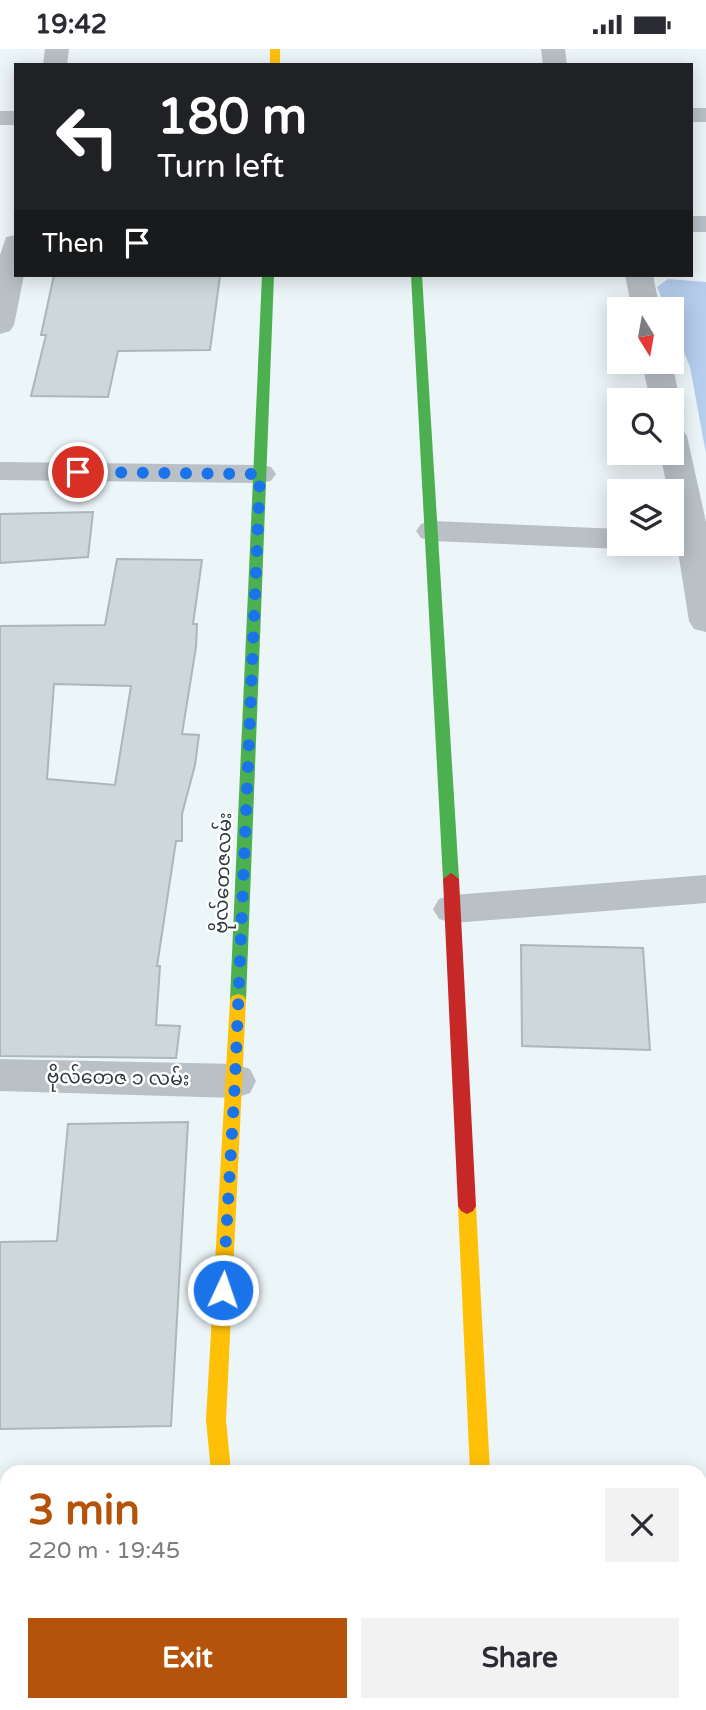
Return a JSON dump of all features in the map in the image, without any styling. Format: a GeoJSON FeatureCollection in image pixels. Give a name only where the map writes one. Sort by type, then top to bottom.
{"type":"FeatureCollection","features":[{"type":"Feature","properties":{"kind":"street"},"geometry":{"type":"LineString","coordinates":[[0,325],[14,253]]}},
{"type":"Feature","properties":{"kind":"street","name":"ဗိုလ်တေဇလမ်း"},"geometry":{"type":"LineString","coordinates":[[220,1465],[216,1420],[235,1081],[268,277]]}},
{"type":"Feature","properties":{"kind":"street"},"geometry":{"type":"LineString","coordinates":[[416,277],[453,909],[480,1465]]}},
{"type":"Feature","properties":{"kind":"street"},"geometry":{"type":"LineString","coordinates":[[639,277],[643,297]]}},
{"type":"Feature","properties":{"kind":"street"},"geometry":{"type":"LineString","coordinates":[[677,465],[706,621]]}},
{"type":"Feature","properties":{"kind":"street"},"geometry":{"type":"LineString","coordinates":[[0,471],[260,474]]}},
{"type":"Feature","properties":{"kind":"street"},"geometry":{"type":"LineString","coordinates":[[432,531],[607,538]]}},
{"type":"Feature","properties":{"kind":"street"},"geometry":{"type":"LineString","coordinates":[[453,909],[706,889]]}},
{"type":"Feature","properties":{"kind":"street","name":"ဗိုလ်တေဇ ၁ လမ်း"},"geometry":{"type":"LineString","coordinates":[[0,1075],[235,1081]]}},
{"type":"Feature","properties":{"kind":"water"},"geometry":{"type":"Polygon","coordinates":[[[668,279],[706,282],[706,454],[690,367],[684,352],[684,297],[661,297],[657,287],[668,279]]]}},
{"type":"Feature","properties":{"kind":"building"},"geometry":{"type":"Polygon","coordinates":[[[54,277],[220,277],[210,350],[118,351],[108,397],[31,396],[46,335],[41,335],[54,277]]]}},
{"type":"Feature","properties":{"kind":"building"},"geometry":{"type":"Polygon","coordinates":[[[93,512],[88,557],[0,563],[0,514],[93,512]]]}},
{"type":"Feature","properties":{"kind":"building"},"geometry":{"type":"Polygon","coordinates":[[[117,559],[202,560],[193,624],[197,624],[196,647],[182,734],[199,735],[195,765],[182,814],[182,841],[176,841],[157,966],[160,966],[156,1025],[180,1026],[176,1058],[0,1056],[0,626],[105,625],[117,559]],[[54,684],[47,779],[115,785],[131,686],[54,684]]]}},
{"type":"Feature","properties":{"kind":"building"},"geometry":{"type":"Polygon","coordinates":[[[521,945],[643,948],[650,1050],[522,1046],[521,945]]]}},
{"type":"Feature","properties":{"kind":"building"},"geometry":{"type":"Polygon","coordinates":[[[188,1122],[171,1426],[0,1429],[0,1242],[57,1241],[68,1124],[188,1122]]]}},
{"type":"Feature","properties":{"kind":"traffic: fast"},"geometry":{"type":"LineString","coordinates":[[238,1000],[268,277]]}},
{"type":"Feature","properties":{"kind":"traffic: fast"},"geometry":{"type":"LineString","coordinates":[[416,277],[451,879]]}},
{"type":"Feature","properties":{"kind":"traffic: slow"},"geometry":{"type":"LineString","coordinates":[[275,49],[275,63]]}},
{"type":"Feature","properties":{"kind":"traffic: slow"},"geometry":{"type":"LineString","coordinates":[[220,1465],[216,1420],[238,1000]]}},
{"type":"Feature","properties":{"kind":"traffic: slow"},"geometry":{"type":"LineString","coordinates":[[467,1206],[480,1465]]}},
{"type":"Feature","properties":{"kind":"traffic: jam"},"geometry":{"type":"LineString","coordinates":[[451,879],[467,1206]]}},
{"type":"Feature","properties":{"kind":"route"},"geometry":{"type":"LineString","coordinates":[[78,472],[260,474],[235,1081],[223,1290]]}}]}
